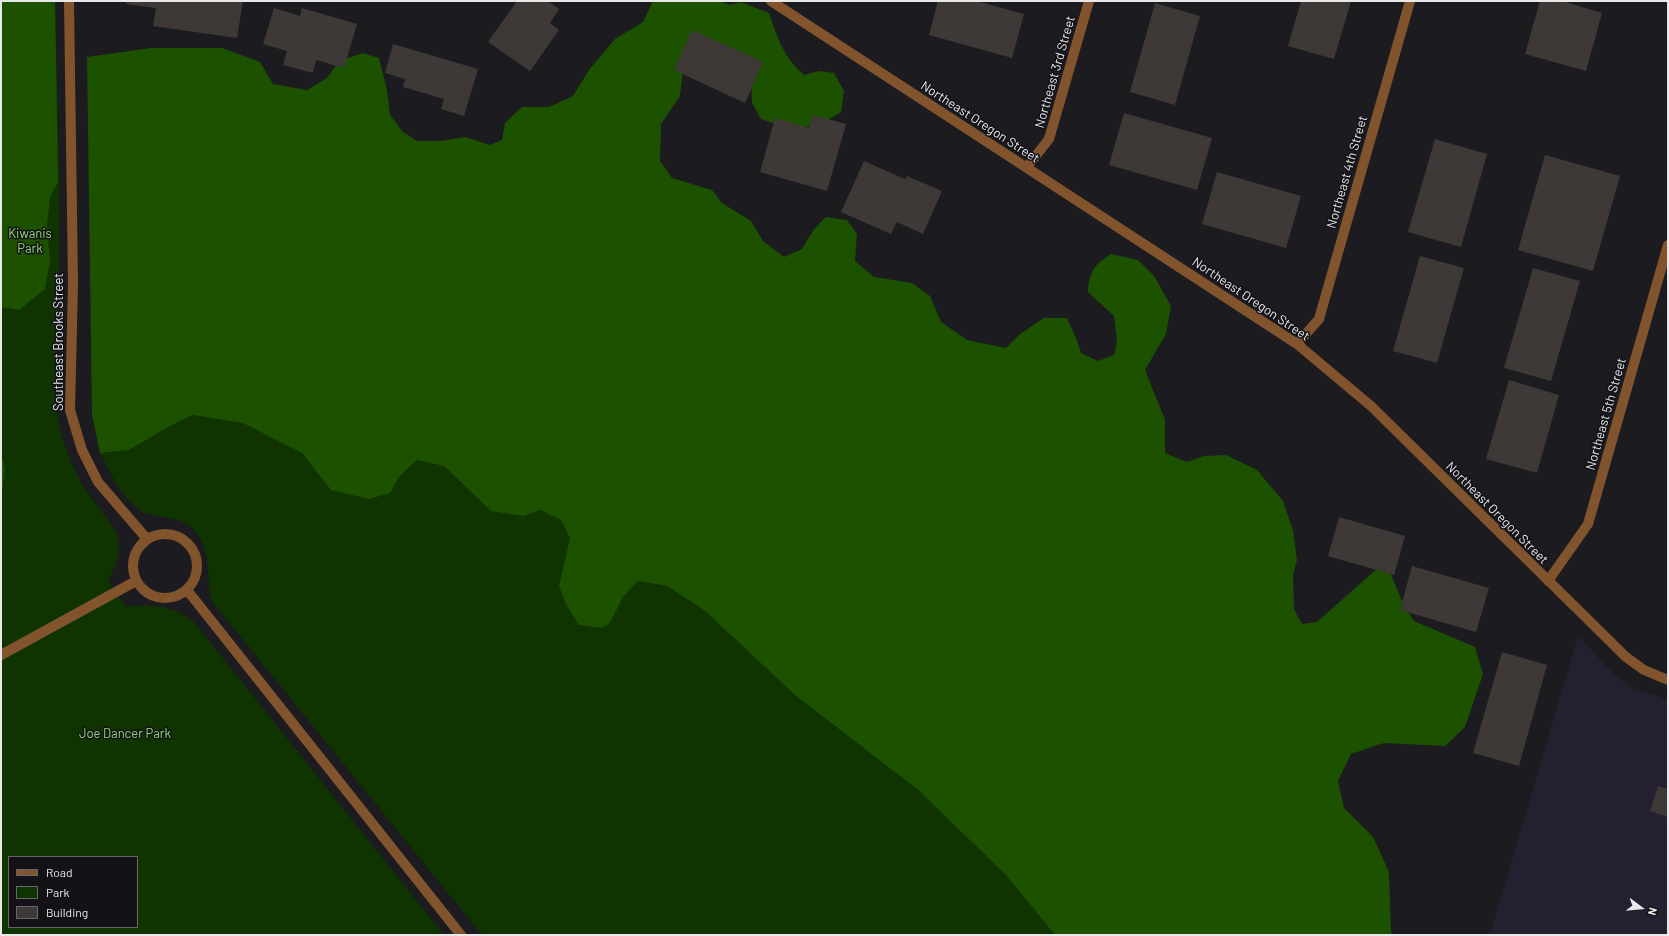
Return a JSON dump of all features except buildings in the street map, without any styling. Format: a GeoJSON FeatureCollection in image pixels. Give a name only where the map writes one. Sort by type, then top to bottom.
{"type":"FeatureCollection","features":[{"type":"Feature","properties":{"kind":"street","name":"Southeast Brooks Street"},"geometry":{"type":"LineString","coordinates":[[69,1],[73,284],[70,410],[82,450],[98,482],[147,539]]}},
{"type":"Feature","properties":{"kind":"street","name":"Northeast Oregon Street"},"geometry":{"type":"LineString","coordinates":[[771,1],[1297,344],[1371,406],[1626,658],[1644,670],[1668,680]]}},
{"type":"Feature","properties":{"kind":"street","name":"Northeast 3rd Street"},"geometry":{"type":"LineString","coordinates":[[1027,167],[1049,139],[1089,1]]}},
{"type":"Feature","properties":{"kind":"street","name":"Northeast 4th Street"},"geometry":{"type":"LineString","coordinates":[[1297,344],[1319,318],[1410,1]]}},
{"type":"Feature","properties":{"kind":"street","name":"Northeast 5th Street"},"geometry":{"type":"LineString","coordinates":[[1548,581],[1588,524],[1668,245]]}},
{"type":"Feature","properties":{"kind":"street"},"geometry":{"type":"LineString","coordinates":[[167,534],[178,537],[187,542],[193,551],[197,561],[197,572],[193,582],[187,590],[179,596],[159,598],[150,595],[142,589],[136,581],[133,572],[133,563],[140,546],[147,539],[157,535],[167,534]]}},
{"type":"Feature","properties":{"kind":"street"},"geometry":{"type":"LineString","coordinates":[[1,655],[136,581]]}},
{"type":"Feature","properties":{"kind":"street"},"geometry":{"type":"LineString","coordinates":[[187,590],[461,935]]}},
{"type":"Feature","properties":{"kind":"shaded area"},"geometry":{"type":"Polygon","coordinates":[[[1578,636],[1611,671],[1629,686],[1668,700],[1668,935],[1490,935],[1578,636]]]}},
{"type":"Feature","properties":{"kind":"green space","name":"Joe Dancer Park"},"geometry":{"type":"Polygon","coordinates":[[[1,1],[55,1],[58,113],[59,300],[55,393],[59,424],[68,455],[83,485],[91,498],[108,519],[118,539],[119,551],[116,564],[108,580],[126,607],[144,605],[162,607],[178,612],[194,622],[444,935],[1,935],[1,1]]]}},
{"type":"Feature","properties":{"kind":"green space","name":"Kiwanis Park"},"geometry":{"type":"Polygon","coordinates":[[[1,1],[55,1],[58,182],[50,197],[47,225],[50,261],[45,289],[19,310],[1,307],[1,1]]]}},
{"type":"Feature","properties":{"kind":"green space"},"geometry":{"type":"Polygon","coordinates":[[[653,1],[720,1],[730,5],[741,2],[769,13],[782,47],[797,68],[804,75],[819,71],[834,73],[844,91],[841,112],[817,127],[781,126],[761,119],[752,103],[751,71],[684,61],[680,96],[661,124],[660,161],[672,178],[712,190],[722,203],[751,221],[763,241],[784,257],[802,249],[814,229],[826,217],[847,220],[857,234],[855,261],[874,277],[912,283],[930,296],[941,322],[967,340],[1006,348],[1020,334],[1044,318],[1067,318],[1081,353],[1098,361],[1114,355],[1117,341],[1114,316],[1088,292],[1091,274],[1100,262],[1111,254],[1138,260],[1154,276],[1171,306],[1166,334],[1145,370],[1165,420],[1165,453],[1187,462],[1204,456],[1226,455],[1257,470],[1283,501],[1293,530],[1297,560],[1293,575],[1294,609],[1302,624],[1317,622],[1380,566],[1390,572],[1404,606],[1414,621],[1475,647],[1483,674],[1465,727],[1445,746],[1384,743],[1351,754],[1338,781],[1344,808],[1373,837],[1389,872],[1391,932],[1393,935],[1055,935],[1006,875],[917,789],[796,696],[704,610],[667,586],[638,581],[623,597],[610,623],[602,628],[579,625],[567,606],[559,586],[570,538],[561,520],[540,510],[524,516],[491,511],[444,466],[417,460],[399,477],[390,493],[369,499],[331,490],[302,453],[243,423],[193,415],[172,425],[129,450],[100,453],[92,415],[87,57],[151,48],[222,48],[260,62],[273,84],[307,90],[327,78],[339,61],[363,53],[379,58],[387,90],[390,115],[403,132],[417,141],[441,141],[465,137],[490,145],[502,140],[505,123],[522,107],[549,107],[573,96],[589,70],[615,39],[643,22],[653,1]]]}},
{"type":"Feature","properties":{"kind":"green space"},"geometry":{"type":"Polygon","coordinates":[[[193,415],[243,423],[302,453],[331,490],[389,493],[399,477],[417,460],[444,466],[467,489],[524,516],[540,510],[561,520],[570,538],[566,559],[579,625],[602,628],[610,623],[623,597],[638,581],[667,586],[704,610],[796,696],[917,789],[1006,875],[1055,935],[482,935],[214,604],[211,598],[208,565],[205,552],[197,533],[181,521],[149,514],[136,507],[118,486],[108,469],[100,453],[129,450],[172,425],[193,415]]]}},
{"type":"Feature","properties":{"kind":"green space"},"geometry":{"type":"Polygon","coordinates":[[[1,453],[5,469],[1,501],[1,453]]]}}]}
